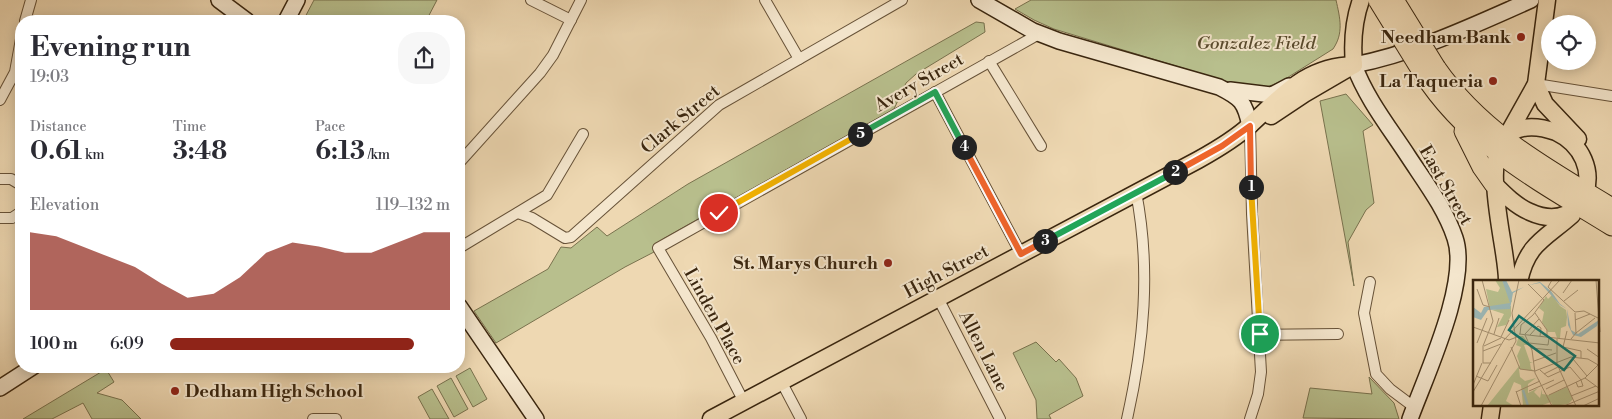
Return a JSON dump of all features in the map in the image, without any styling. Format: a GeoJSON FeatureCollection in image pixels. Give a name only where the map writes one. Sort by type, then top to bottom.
{"type":"FeatureCollection","features":[{"type":"Feature","properties":{"kind":"highway"},"geometry":{"type":"LineString","coordinates":[[1378,0],[1429,70],[1467,108],[1501,147]]}},
{"type":"Feature","properties":{"kind":"highway"},"geometry":{"type":"LineString","coordinates":[[1394,0],[1429,70],[1458,119],[1482,167],[1494,184]]}},
{"type":"Feature","properties":{"kind":"highway"},"geometry":{"type":"LineString","coordinates":[[1458,119],[1585,200],[1612,226]]}},
{"type":"Feature","properties":{"kind":"highway"},"geometry":{"type":"LineString","coordinates":[[1585,200],[1612,208]]}},
{"type":"Feature","properties":{"kind":"main road"},"geometry":{"type":"LineString","coordinates":[[1354,65],[1352,46],[1360,0]]}},
{"type":"Feature","properties":{"kind":"main road"},"geometry":{"type":"LineString","coordinates":[[1507,280],[1506,250],[1494,184],[1501,147],[1536,84],[1547,0]]}},
{"type":"Feature","properties":{"kind":"main road","name":"High Street"},"geometry":{"type":"LineString","coordinates":[[1250,126],[1267,108],[1298,82],[1326,68],[1354,65]]}},
{"type":"Feature","properties":{"kind":"main road","name":"High Street"},"geometry":{"type":"LineString","coordinates":[[711,419],[743,400],[1204,156],[1250,126],[1266,119],[1354,65]]}},
{"type":"Feature","properties":{"kind":"main road"},"geometry":{"type":"LineString","coordinates":[[1520,280],[1527,255],[1532,247],[1585,200],[1593,178],[1590,160],[1580,141],[1545,104],[1536,84]]}},
{"type":"Feature","properties":{"kind":"main road"},"geometry":{"type":"LineString","coordinates":[[1501,147],[1509,134],[1524,127],[1545,129],[1570,140],[1590,160]]}},
{"type":"Feature","properties":{"kind":"main road"},"geometry":{"type":"LineString","coordinates":[[1494,184],[1519,206],[1542,216],[1565,215],[1585,200]]}},
{"type":"Feature","properties":{"kind":"main road"},"geometry":{"type":"LineString","coordinates":[[1490,419],[1492,406]]}},
{"type":"Feature","properties":{"kind":"main road"},"geometry":{"type":"LineString","coordinates":[[1501,419],[1503,406]]}},
{"type":"Feature","properties":{"kind":"street"},"geometry":{"type":"LineString","coordinates":[[26,15],[30,0]]}},
{"type":"Feature","properties":{"kind":"street"},"geometry":{"type":"LineString","coordinates":[[219,0],[238,15]]}},
{"type":"Feature","properties":{"kind":"street"},"geometry":{"type":"LineString","coordinates":[[289,15],[297,0]]}},
{"type":"Feature","properties":{"kind":"street"},"geometry":{"type":"LineString","coordinates":[[531,0],[571,20]]}},
{"type":"Feature","properties":{"kind":"street"},"geometry":{"type":"LineString","coordinates":[[465,156],[540,73],[582,0]]}},
{"type":"Feature","properties":{"kind":"street"},"geometry":{"type":"LineString","coordinates":[[765,0],[799,59]]}},
{"type":"Feature","properties":{"kind":"street","name":"Clark Street"},"geometry":{"type":"LineString","coordinates":[[518,213],[527,216],[565,238],[571,238],[712,110],[902,0]]}},
{"type":"Feature","properties":{"kind":"street"},"geometry":{"type":"LineString","coordinates":[[979,0],[1038,34],[1079,48],[1219,88],[1236,95],[1242,102],[1250,126],[1252,214],[1260,334],[1260,383],[1250,419]]}},
{"type":"Feature","properties":{"kind":"street"},"geometry":{"type":"LineString","coordinates":[[1354,65],[1375,61],[1424,46],[1531,0]]}},
{"type":"Feature","properties":{"kind":"street","name":"Avery Street"},"geometry":{"type":"LineString","coordinates":[[658,248],[1038,34]]}},
{"type":"Feature","properties":{"kind":"street"},"geometry":{"type":"LineString","coordinates":[[989,61],[1041,146]]}},
{"type":"Feature","properties":{"kind":"street","name":"East Street"},"geometry":{"type":"LineString","coordinates":[[1354,65],[1365,89],[1443,212],[1458,247],[1458,269],[1452,297],[1412,413]]}},
{"type":"Feature","properties":{"kind":"street"},"geometry":{"type":"LineString","coordinates":[[0,100],[15,72]]}},
{"type":"Feature","properties":{"kind":"street"},"geometry":{"type":"LineString","coordinates":[[1219,88],[1272,95],[1298,82]]}},
{"type":"Feature","properties":{"kind":"street"},"geometry":{"type":"LineString","coordinates":[[1536,84],[1612,96]]}},
{"type":"Feature","properties":{"kind":"street"},"geometry":{"type":"LineString","coordinates":[[935,92],[1021,254]]}},
{"type":"Feature","properties":{"kind":"street"},"geometry":{"type":"LineString","coordinates":[[465,244],[518,213],[551,190],[583,134]]}},
{"type":"Feature","properties":{"kind":"street"},"geometry":{"type":"LineString","coordinates":[[0,179],[11,179],[15,181]]}},
{"type":"Feature","properties":{"kind":"street"},"geometry":{"type":"LineString","coordinates":[[1127,419],[1141,341],[1145,293],[1144,247],[1136,192]]}},
{"type":"Feature","properties":{"kind":"street"},"geometry":{"type":"LineString","coordinates":[[0,218],[12,218],[15,216]]}},
{"type":"Feature","properties":{"kind":"street","name":"Linden Place"},"geometry":{"type":"LineString","coordinates":[[658,248],[711,338],[743,400]]}},
{"type":"Feature","properties":{"kind":"street"},"geometry":{"type":"LineString","coordinates":[[1370,282],[1364,313],[1376,374],[1412,413]]}},
{"type":"Feature","properties":{"kind":"street","name":"Allen Lane"},"geometry":{"type":"LineString","coordinates":[[938,298],[1000,419]]}},
{"type":"Feature","properties":{"kind":"street"},"geometry":{"type":"LineString","coordinates":[[465,315],[536,419]]}},
{"type":"Feature","properties":{"kind":"street"},"geometry":{"type":"LineString","coordinates":[[1260,334],[1338,334]]}},
{"type":"Feature","properties":{"kind":"street"},"geometry":{"type":"LineString","coordinates":[[0,388],[23,373]]}},
{"type":"Feature","properties":{"kind":"street"},"geometry":{"type":"LineString","coordinates":[[781,381],[801,419]]}},
{"type":"Feature","properties":{"kind":"street"},"geometry":{"type":"LineString","coordinates":[[313,419],[336,419]]}},
{"type":"Feature","properties":{"kind":"green space"},"geometry":{"type":"Polygon","coordinates":[[[314,0],[437,0],[429,15],[306,15],[314,0]]]}},
{"type":"Feature","properties":{"kind":"green space","name":"Gonzalez Field"},"geometry":{"type":"Polygon","coordinates":[[[1031,0],[1336,0],[1340,19],[1340,31],[1333,49],[1282,81],[1262,89],[1232,83],[1054,29],[1015,9],[1031,0]]]}},
{"type":"Feature","properties":{"kind":"green space"},"geometry":{"type":"Polygon","coordinates":[[[976,22],[984,23],[985,32],[916,74],[906,83],[894,109],[663,239],[654,247],[654,252],[496,343],[474,311],[548,269],[561,247],[571,248],[597,227],[607,236],[688,184],[976,22]]]}},
{"type":"Feature","properties":{"kind":"green space"},"geometry":{"type":"Polygon","coordinates":[[[1346,94],[1373,125],[1363,131],[1374,203],[1366,210],[1348,242],[1354,286],[1320,101],[1346,94]]]}},
{"type":"Feature","properties":{"kind":"green space"},"geometry":{"type":"Polygon","coordinates":[[[1036,342],[1056,362],[1059,359],[1076,378],[1083,396],[1049,415],[1051,419],[1037,419],[1036,400],[1013,353],[1036,342]]]}},
{"type":"Feature","properties":{"kind":"green space"},"geometry":{"type":"Polygon","coordinates":[[[470,368],[487,399],[473,407],[456,376],[465,373],[465,371],[470,368]]]}},
{"type":"Feature","properties":{"kind":"green space"},"geometry":{"type":"Polygon","coordinates":[[[99,373],[108,373],[114,382],[97,393],[122,400],[141,419],[92,419],[83,403],[52,419],[23,419],[99,373]]]}},
{"type":"Feature","properties":{"kind":"green space"},"geometry":{"type":"Polygon","coordinates":[[[1369,377],[1394,403],[1399,419],[1303,418],[1310,388],[1372,394],[1369,377]]]}},
{"type":"Feature","properties":{"kind":"green space"},"geometry":{"type":"Polygon","coordinates":[[[451,378],[468,409],[454,417],[437,386],[451,378]]]}},
{"type":"Feature","properties":{"kind":"green space"},"geometry":{"type":"Polygon","coordinates":[[[432,389],[449,419],[430,419],[418,397],[432,389]]]}},
{"type":"Feature","properties":{"kind":"place","name":"Needham Bank"},"geometry":{"type":"Point","coordinates":[1521,37]}},
{"type":"Feature","properties":{"kind":"place","name":"La Taqueria"},"geometry":{"type":"Point","coordinates":[1493,81]}},
{"type":"Feature","properties":{"kind":"place","name":"St. Marys Church"},"geometry":{"type":"Point","coordinates":[888,263]}},
{"type":"Feature","properties":{"kind":"place","name":"Dedham High School"},"geometry":{"type":"Point","coordinates":[175,391]}},
{"type":"Feature","properties":{"kind":"route"},"geometry":{"type":"LineString","coordinates":[[719,213],[935,92],[1021,254],[1198,160],[1250,126],[1252,214],[1260,334]]}}]}
